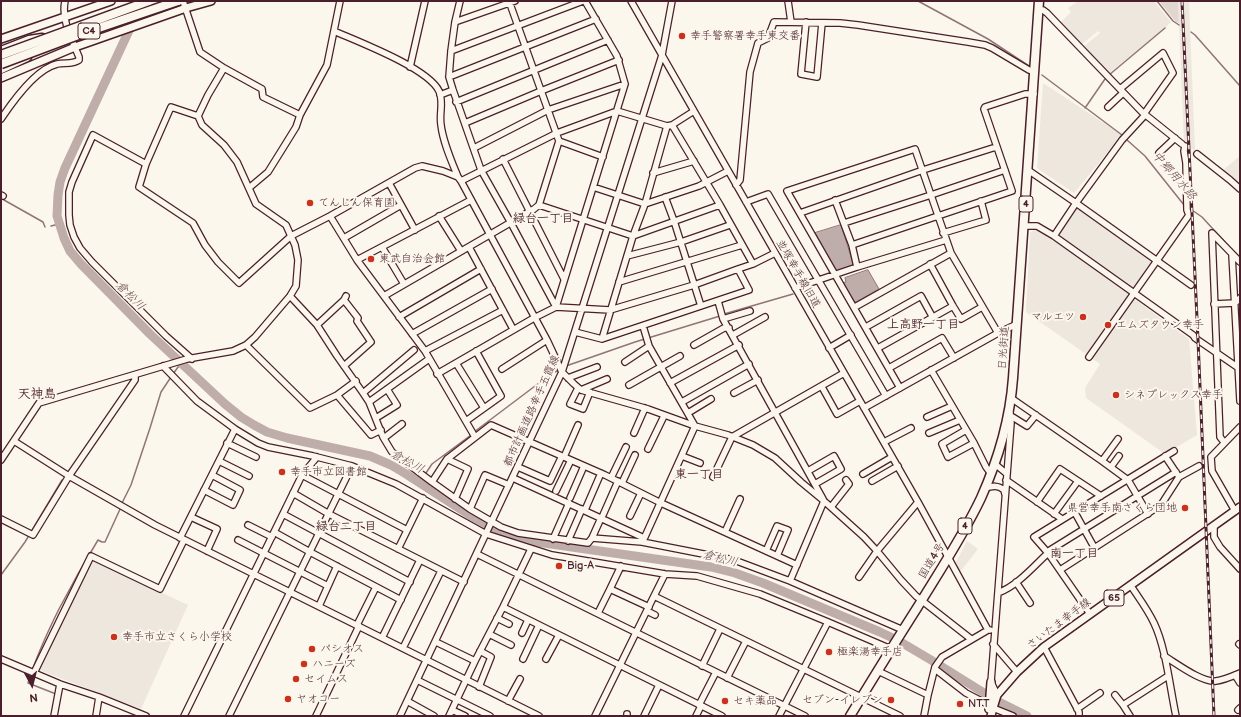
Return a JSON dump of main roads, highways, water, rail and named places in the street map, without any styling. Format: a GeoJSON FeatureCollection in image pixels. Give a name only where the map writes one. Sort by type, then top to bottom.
{"type":"FeatureCollection","features":[{"type":"Feature","properties":{"kind":"highway","name":"C4"},"geometry":{"type":"LineString","coordinates":[[1,55],[149,1]]}},
{"type":"Feature","properties":{"kind":"highway","name":"C4"},"geometry":{"type":"LineString","coordinates":[[1,64],[81,34],[178,1]]}},
{"type":"Feature","properties":{"kind":"highway","name":"日光街道"},"geometry":{"type":"LineString","coordinates":[[1009,407],[1017,324],[1039,5]]}},
{"type":"Feature","properties":{"kind":"highway"},"geometry":{"type":"LineString","coordinates":[[1,51],[29,40],[46,38]]}},
{"type":"Feature","properties":{"kind":"highway"},"geometry":{"type":"LineString","coordinates":[[1,69],[22,60],[39,49]]}},
{"type":"Feature","properties":{"kind":"highway","name":"国道4号"},"geometry":{"type":"LineString","coordinates":[[850,716],[974,511],[995,464],[1004,434],[1009,407]]}},
{"type":"Feature","properties":{"kind":"main road"},"geometry":{"type":"LineString","coordinates":[[1,39],[108,1]]}},
{"type":"Feature","properties":{"kind":"main road"},"geometry":{"type":"LineString","coordinates":[[1,78],[75,47],[144,23],[184,5],[211,1]]}},
{"type":"Feature","properties":{"kind":"main road","name":"さいたま幸手線"},"geometry":{"type":"LineString","coordinates":[[994,696],[1044,647],[1238,509]]}},
{"type":"Feature","properties":{"kind":"main road"},"geometry":{"type":"LineString","coordinates":[[991,682],[994,696]]}},
{"type":"Feature","properties":{"kind":"main road","name":"65"},"geometry":{"type":"LineString","coordinates":[[990,716],[994,696]]}},
{"type":"Feature","properties":{"kind":"waterway","name":"中郷用水路"},"geometry":{"type":"LineString","coordinates":[[918,1],[988,39],[1029,66]]}},
{"type":"Feature","properties":{"kind":"waterway"},"geometry":{"type":"LineString","coordinates":[[1157,1],[1173,21],[1179,25]]}},
{"type":"Feature","properties":{"kind":"waterway","name":"倉松川"},"geometry":{"type":"LineString","coordinates":[[139,9],[65,168],[60,182],[57,216],[70,251],[81,264],[150,334],[241,417],[267,432],[287,438],[370,456],[391,465],[468,514],[498,531],[530,541],[711,567],[735,573],[763,583],[899,641],[997,701],[1027,716]]}},
{"type":"Feature","properties":{"kind":"waterway"},"geometry":{"type":"LineString","coordinates":[[1109,75],[1165,28]]}},
{"type":"Feature","properties":{"kind":"waterway"},"geometry":{"type":"LineString","coordinates":[[1191,32],[1240,86]]}},
{"type":"Feature","properties":{"kind":"waterway","name":"中郷用水路"},"geometry":{"type":"LineString","coordinates":[[1042,75],[1122,135]]}},
{"type":"Feature","properties":{"kind":"waterway"},"geometry":{"type":"LineString","coordinates":[[1085,108],[1105,79]]}},
{"type":"Feature","properties":{"kind":"waterway","name":"中郷用水路"},"geometry":{"type":"LineString","coordinates":[[1127,140],[1145,156],[1184,205]]}},
{"type":"Feature","properties":{"kind":"waterway"},"geometry":{"type":"LineString","coordinates":[[4,200],[43,222],[45,227]]}},
{"type":"Feature","properties":{"kind":"waterway","name":"中郷用水路"},"geometry":{"type":"LineString","coordinates":[[1189,208],[1202,217],[1235,253]]}},
{"type":"Feature","properties":{"kind":"waterway"},"geometry":{"type":"LineString","coordinates":[[51,226],[59,224]]}},
{"type":"Feature","properties":{"kind":"waterway"},"geometry":{"type":"LineString","coordinates":[[724,314],[793,294]]}},
{"type":"Feature","properties":{"kind":"waterway"},"geometry":{"type":"LineString","coordinates":[[566,366],[635,342],[720,316]]}},
{"type":"Feature","properties":{"kind":"waterway"},"geometry":{"type":"LineString","coordinates":[[173,374],[181,363]]}},
{"type":"Feature","properties":{"kind":"waterway"},"geometry":{"type":"LineString","coordinates":[[474,432],[551,374],[559,370]]}},
{"type":"Feature","properties":{"kind":"waterway"},"geometry":{"type":"LineString","coordinates":[[122,503],[131,485],[161,392],[171,377]]}},
{"type":"Feature","properties":{"kind":"waterway"},"geometry":{"type":"LineString","coordinates":[[420,482],[432,464],[471,435]]}},
{"type":"Feature","properties":{"kind":"waterway"},"geometry":{"type":"LineString","coordinates":[[1,575],[25,542],[62,480]]}},
{"type":"Feature","properties":{"kind":"waterway"},"geometry":{"type":"LineString","coordinates":[[56,694],[28,683],[31,673],[46,636],[68,592],[98,540],[105,542],[121,507]]}},
{"type":"Feature","properties":{"kind":"railway"},"geometry":{"type":"LineString","coordinates":[[1182,1],[1214,716]]}},
{"type":"Feature","properties":{"kind":"place","name":"幸手警察署幸手東交番"},"geometry":{"type":"Point","coordinates":[682,36]}},
{"type":"Feature","properties":{"kind":"place","name":"てんじん保育園"},"geometry":{"type":"Point","coordinates":[310,203]}},
{"type":"Feature","properties":{"kind":"place","name":"東武自治会館"},"geometry":{"type":"Point","coordinates":[371,259]}},
{"type":"Feature","properties":{"kind":"place","name":"マルエツ"},"geometry":{"type":"Point","coordinates":[1083,317]}},
{"type":"Feature","properties":{"kind":"place","name":"エムズタウン幸手"},"geometry":{"type":"Point","coordinates":[1108,325]}},
{"type":"Feature","properties":{"kind":"place","name":"シネプレックス幸手"},"geometry":{"type":"Point","coordinates":[1116,395]}},
{"type":"Feature","properties":{"kind":"place","name":"幸手市立図書館"},"geometry":{"type":"Point","coordinates":[282,472]}},
{"type":"Feature","properties":{"kind":"place","name":"県営幸手南さくら団地"},"geometry":{"type":"Point","coordinates":[1185,508]}},
{"type":"Feature","properties":{"kind":"place","name":"Big-A"},"geometry":{"type":"Point","coordinates":[559,566]}},
{"type":"Feature","properties":{"kind":"place","name":"幸手市立さくら小学校"},"geometry":{"type":"Point","coordinates":[114,637]}},
{"type":"Feature","properties":{"kind":"place","name":"パシオス"},"geometry":{"type":"Point","coordinates":[312,649]}},
{"type":"Feature","properties":{"kind":"place","name":"極楽湯幸手店"},"geometry":{"type":"Point","coordinates":[829,652]}},
{"type":"Feature","properties":{"kind":"place","name":"ハニーズ"},"geometry":{"type":"Point","coordinates":[304,664]}},
{"type":"Feature","properties":{"kind":"place","name":"セイムス"},"geometry":{"type":"Point","coordinates":[296,679]}},
{"type":"Feature","properties":{"kind":"place","name":"ヤオコー"},"geometry":{"type":"Point","coordinates":[288,699]}},
{"type":"Feature","properties":{"kind":"place","name":"セブン-イレブン"},"geometry":{"type":"Point","coordinates":[891,700]}},
{"type":"Feature","properties":{"kind":"place","name":"セキ薬品"},"geometry":{"type":"Point","coordinates":[725,701]}},
{"type":"Feature","properties":{"kind":"place","name":"NTT"},"geometry":{"type":"Point","coordinates":[960,704]}},
{"type":"Feature","properties":{"kind":"district","name":"緑台一丁目"},"geometry":{"type":"Point","coordinates":[543,219]}},
{"type":"Feature","properties":{"kind":"district","name":"上高野一丁目"},"geometry":{"type":"Point","coordinates":[923,325]}},
{"type":"Feature","properties":{"kind":"district","name":"天神島"},"geometry":{"type":"Point","coordinates":[37,395]}},
{"type":"Feature","properties":{"kind":"district","name":"東一丁目"},"geometry":{"type":"Point","coordinates":[699,475]}},
{"type":"Feature","properties":{"kind":"district","name":"緑台二丁目"},"geometry":{"type":"Point","coordinates":[346,527]}},
{"type":"Feature","properties":{"kind":"district","name":"南一丁目"},"geometry":{"type":"Point","coordinates":[1074,554]}}]}
